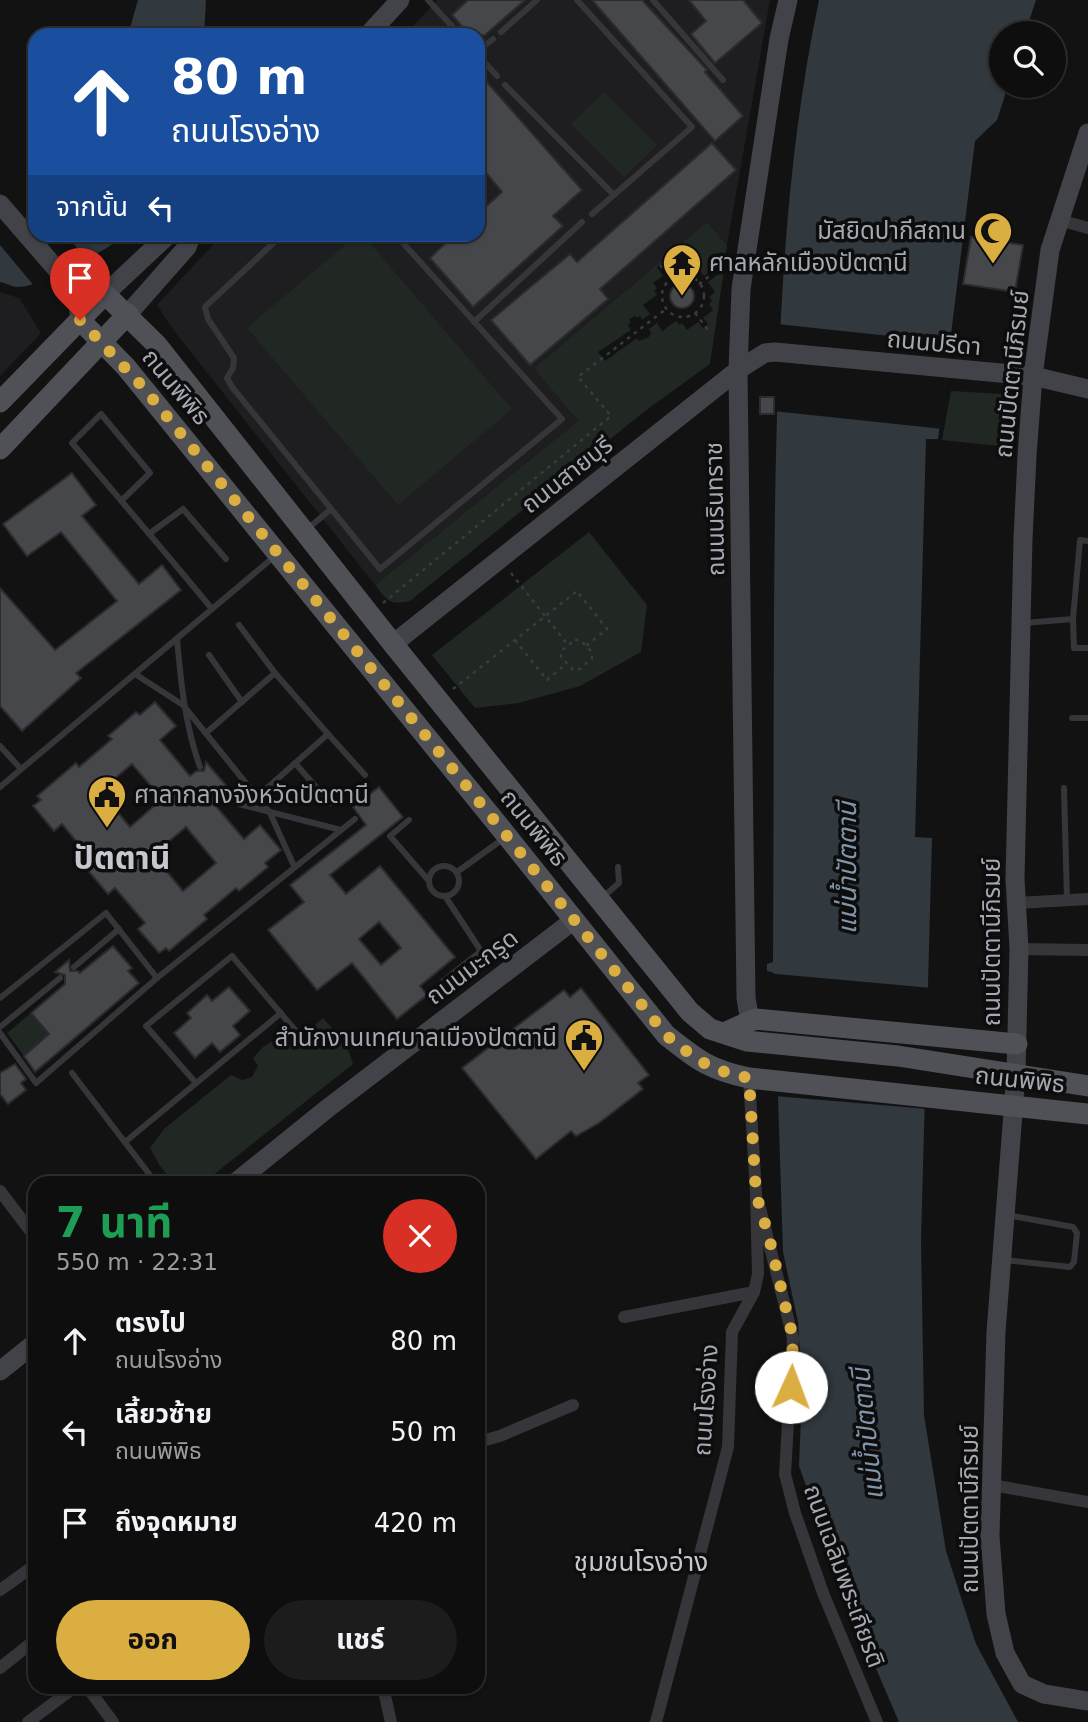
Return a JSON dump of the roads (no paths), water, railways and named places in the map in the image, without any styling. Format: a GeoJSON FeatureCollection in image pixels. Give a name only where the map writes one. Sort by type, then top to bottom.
{"type":"FeatureCollection","features":[{"type":"Feature","properties":{"kind":"main road","name":"ถนนพิพิธ"},"geometry":{"type":"LineString","coordinates":[[105,294],[157,345],[690,1012],[710,1029],[747,1041],[898,1056],[1088,1086]]}},
{"type":"Feature","properties":{"kind":"main road"},"geometry":{"type":"LineString","coordinates":[[0,402],[105,294]]}},
{"type":"Feature","properties":{"kind":"main road"},"geometry":{"type":"LineString","coordinates":[[0,449],[128,314]]}},
{"type":"Feature","properties":{"kind":"main road","name":"ถนนพิพิธ"},"geometry":{"type":"LineString","coordinates":[[80,320],[126,367],[279,553],[666,1035],[695,1058],[721,1072],[756,1079],[1088,1114]]}},
{"type":"Feature","properties":{"kind":"main road"},"geometry":{"type":"LineString","coordinates":[[279,553],[304,531]]}},
{"type":"Feature","properties":{"kind":"main road"},"geometry":{"type":"LineString","coordinates":[[356,651],[382,629]]}},
{"type":"Feature","properties":{"kind":"main road"},"geometry":{"type":"LineString","coordinates":[[437,750],[463,729]]}},
{"type":"Feature","properties":{"kind":"main road"},"geometry":{"type":"LineString","coordinates":[[507,836],[533,815]]}},
{"type":"Feature","properties":{"kind":"main road"},"geometry":{"type":"LineString","coordinates":[[574,920],[600,899]]}},
{"type":"Feature","properties":{"kind":"main road","name":"ถนนพิพิธ"},"geometry":{"type":"LineString","coordinates":[[753,1020],[1017,1044]]}},
{"type":"Feature","properties":{"kind":"main road"},"geometry":{"type":"LineString","coordinates":[[724,1033],[753,1020]]}},
{"type":"Feature","properties":{"kind":"street"},"geometry":{"type":"LineString","coordinates":[[374,28],[400,0]]}},
{"type":"Feature","properties":{"kind":"street","name":"ถนนนรินทราช"},"geometry":{"type":"LineString","coordinates":[[753,1020],[746,998],[738,370],[741,289],[779,39],[788,0]]}},
{"type":"Feature","properties":{"kind":"street","name":"ถนนปัตตานีภิรมย์"},"geometry":{"type":"LineString","coordinates":[[1088,133],[1050,250],[1033,376],[1023,539],[1016,1074],[996,1332],[990,1536],[996,1614],[1005,1653],[1022,1684],[1044,1694],[1088,1700]]}},
{"type":"Feature","properties":{"kind":"street"},"geometry":{"type":"LineString","coordinates":[[0,204],[28,236]]}},
{"type":"Feature","properties":{"kind":"street"},"geometry":{"type":"LineString","coordinates":[[1059,220],[1088,228]]}},
{"type":"Feature","properties":{"kind":"street"},"geometry":{"type":"LineString","coordinates":[[33,242],[70,285],[78,305],[80,320]]}},
{"type":"Feature","properties":{"kind":"street"},"geometry":{"type":"LineString","coordinates":[[70,285],[105,294],[160,242]]}},
{"type":"Feature","properties":{"kind":"street"},"geometry":{"type":"LineString","coordinates":[[128,314],[189,242]]}},
{"type":"Feature","properties":{"kind":"street","name":"ถนนสายบุรี"},"geometry":{"type":"LineString","coordinates":[[382,629],[500,559],[738,370],[765,354],[775,352]]}},
{"type":"Feature","properties":{"kind":"street","name":"ถนนปรีดา"},"geometry":{"type":"LineString","coordinates":[[775,352],[1033,376],[1088,389]]}},
{"type":"Feature","properties":{"kind":"street"},"geometry":{"type":"LineString","coordinates":[[1017,903],[1088,899]]}},
{"type":"Feature","properties":{"kind":"street","name":"ถนนมะกรูด"},"geometry":{"type":"LineString","coordinates":[[244,1176],[574,920]]}},
{"type":"Feature","properties":{"kind":"street"},"geometry":{"type":"LineString","coordinates":[[1019,949],[1088,950]]}},
{"type":"Feature","properties":{"kind":"street","name":"ถนนโรงอ่าง"},"geometry":{"type":"LineString","coordinates":[[656,1722],[728,1447],[732,1332],[754,1292],[758,1274],[756,1079]]}},
{"type":"Feature","properties":{"kind":"street"},"geometry":{"type":"LineString","coordinates":[[0,1191],[28,1228]]}},
{"type":"Feature","properties":{"kind":"street","name":"ถนนเฉลิมพระเกียรติ"},"geometry":{"type":"LineString","coordinates":[[756,1194],[793,1338],[785,1474],[822,1593],[873,1720]]}},
{"type":"Feature","properties":{"kind":"street"},"geometry":{"type":"LineString","coordinates":[[624,1317],[754,1292]]}},
{"type":"Feature","properties":{"kind":"street"},"geometry":{"type":"LineString","coordinates":[[0,1371],[28,1349]]}},
{"type":"Feature","properties":{"kind":"street"},"geometry":{"type":"LineString","coordinates":[[485,1440],[573,1405]]}},
{"type":"Feature","properties":{"kind":"street"},"geometry":{"type":"LineString","coordinates":[[992,1485],[1088,1502]]}},
{"type":"Feature","properties":{"kind":"street"},"geometry":{"type":"LineString","coordinates":[[0,1590],[28,1570]]}},
{"type":"Feature","properties":{"kind":"street"},"geometry":{"type":"LineString","coordinates":[[0,1668],[28,1646]]}},
{"type":"Feature","properties":{"kind":"street"},"geometry":{"type":"LineString","coordinates":[[28,1722],[66,1694]]}},
{"type":"Feature","properties":{"kind":"street"},"geometry":{"type":"LineString","coordinates":[[92,1694],[113,1722]]}},
{"type":"Feature","properties":{"kind":"street"},"geometry":{"type":"LineString","coordinates":[[385,1694],[391,1722]]}},
{"type":"Feature","properties":{"kind":"lane"},"geometry":{"type":"LineString","coordinates":[[428,0],[454,28]]}},
{"type":"Feature","properties":{"kind":"lane"},"geometry":{"type":"LineString","coordinates":[[501,32],[537,0]]}},
{"type":"Feature","properties":{"kind":"lane"},"geometry":{"type":"LineString","coordinates":[[577,0],[692,127],[592,214]]}},
{"type":"Feature","properties":{"kind":"lane"},"geometry":{"type":"LineString","coordinates":[[653,0],[723,80]]}},
{"type":"Feature","properties":{"kind":"lane"},"geometry":{"type":"LineString","coordinates":[[485,46],[493,39]]}},
{"type":"Feature","properties":{"kind":"lane"},"geometry":{"type":"LineString","coordinates":[[485,61],[497,76]]}},
{"type":"Feature","properties":{"kind":"lane"},"geometry":{"type":"LineString","coordinates":[[505,85],[614,195]]}},
{"type":"Feature","properties":{"kind":"lane"},"geometry":{"type":"LineString","coordinates":[[474,322],[582,222]]}},
{"type":"Feature","properties":{"kind":"lane"},"geometry":{"type":"LineString","coordinates":[[274,242],[205,307],[208,318],[234,358],[233,368],[227,378],[330,510],[380,569],[562,419],[402,242]]}},
{"type":"Feature","properties":{"kind":"lane"},"geometry":{"type":"LineString","coordinates":[[121,500],[150,473],[101,414],[72,443],[212,609]]}},
{"type":"Feature","properties":{"kind":"lane"},"geometry":{"type":"LineString","coordinates":[[149,534],[183,509],[226,559]]}},
{"type":"Feature","properties":{"kind":"lane"},"geometry":{"type":"LineString","coordinates":[[304,531],[330,510]]}},
{"type":"Feature","properties":{"kind":"lane"},"geometry":{"type":"LineString","coordinates":[[1088,541],[1080,540],[1073,619],[1074,648],[1088,648]]}},
{"type":"Feature","properties":{"kind":"lane"},"geometry":{"type":"LineString","coordinates":[[0,787],[279,553]]}},
{"type":"Feature","properties":{"kind":"lane"},"geometry":{"type":"LineString","coordinates":[[1023,623],[1073,619]]}},
{"type":"Feature","properties":{"kind":"lane"},"geometry":{"type":"LineString","coordinates":[[239,625],[275,673],[365,775]]}},
{"type":"Feature","properties":{"kind":"lane"},"geometry":{"type":"LineString","coordinates":[[177,639],[183,705],[200,767]]}},
{"type":"Feature","properties":{"kind":"lane"},"geometry":{"type":"LineString","coordinates":[[209,655],[242,702]]}},
{"type":"Feature","properties":{"kind":"lane"},"geometry":{"type":"LineString","coordinates":[[206,733],[275,673]]}},
{"type":"Feature","properties":{"kind":"lane"},"geometry":{"type":"LineString","coordinates":[[135,674],[183,705],[270,813],[294,866]]}},
{"type":"Feature","properties":{"kind":"lane"},"geometry":{"type":"LineString","coordinates":[[1072,718],[1088,718]]}},
{"type":"Feature","properties":{"kind":"lane"},"geometry":{"type":"LineString","coordinates":[[257,797],[328,734]]}},
{"type":"Feature","properties":{"kind":"lane"},"geometry":{"type":"LineString","coordinates":[[0,746],[21,769]]}},
{"type":"Feature","properties":{"kind":"lane"},"geometry":{"type":"LineString","coordinates":[[295,764],[330,803]]}},
{"type":"Feature","properties":{"kind":"lane"},"geometry":{"type":"LineString","coordinates":[[1064,788],[1067,900]]}},
{"type":"Feature","properties":{"kind":"lane"},"geometry":{"type":"LineString","coordinates":[[224,795],[239,804],[341,830]]}},
{"type":"Feature","properties":{"kind":"lane"},"geometry":{"type":"LineString","coordinates":[[0,1033],[36,1083],[157,978],[355,819]]}},
{"type":"Feature","properties":{"kind":"lane"},"geometry":{"type":"LineString","coordinates":[[409,820],[390,836],[429,881]]}},
{"type":"Feature","properties":{"kind":"lane"},"geometry":{"type":"LineString","coordinates":[[457,872],[507,836]]}},
{"type":"Feature","properties":{"kind":"lane"},"geometry":{"type":"LineString","coordinates":[[443,866],[451,867],[457,872],[459,880],[458,887],[445,896],[431,889],[429,881],[430,874],[443,866]]}},
{"type":"Feature","properties":{"kind":"lane"},"geometry":{"type":"LineString","coordinates":[[600,899],[619,883],[618,867]]}},
{"type":"Feature","properties":{"kind":"lane"},"geometry":{"type":"LineString","coordinates":[[442,982],[481,951],[445,896]]}},
{"type":"Feature","properties":{"kind":"lane"},"geometry":{"type":"LineString","coordinates":[[0,998],[106,913],[157,978]]}},
{"type":"Feature","properties":{"kind":"lane"},"geometry":{"type":"LineString","coordinates":[[74,967],[119,929]]}},
{"type":"Feature","properties":{"kind":"lane"},"geometry":{"type":"LineString","coordinates":[[196,1083],[146,1026],[232,956],[295,1030]]}},
{"type":"Feature","properties":{"kind":"lane"},"geometry":{"type":"LineString","coordinates":[[0,1027],[60,978]]}},
{"type":"Feature","properties":{"kind":"lane"},"geometry":{"type":"LineString","coordinates":[[125,1142],[281,1013]]}},
{"type":"Feature","properties":{"kind":"lane"},"geometry":{"type":"LineString","coordinates":[[72,1073],[151,1176]]}},
{"type":"Feature","properties":{"kind":"lane"},"geometry":{"type":"LineString","coordinates":[[1002,1259],[1070,1267],[1074,1262],[1077,1233],[1073,1227],[1006,1214]]}},
{"type":"Feature","properties":{"kind":"water"},"geometry":{"type":"Polygon","coordinates":[[[138,0],[206,0],[204,28],[130,28],[138,0]]]}},
{"type":"Feature","properties":{"kind":"water","name":"แม่น้ำปัตตานี"},"geometry":{"type":"Polygon","coordinates":[[[819,0],[1036,0],[1029,21],[989,21],[989,98],[1004,98],[997,120],[975,141],[938,439],[926,439],[915,837],[932,838],[921,1240],[924,1415],[946,1551],[976,1644],[1018,1722],[899,1722],[845,1596],[799,1466],[802,1391],[798,1322],[783,1252],[774,973],[767,971],[767,964],[773,962],[778,379],[790,188],[807,62],[819,0]]]}},
{"type":"Feature","properties":{"kind":"water"},"geometry":{"type":"Polygon","coordinates":[[[28,195],[28,242],[116,242],[57,275],[41,282],[16,287],[0,282],[0,207],[28,195]]]}},
{"type":"Feature","properties":{"kind":"place","name":"มัสยิดปากีสถาน"},"geometry":{"type":"Point","coordinates":[993,265]}},
{"type":"Feature","properties":{"kind":"place","name":"ศาลหลักเมืองปัตตานี"},"geometry":{"type":"Point","coordinates":[682,297]}},
{"type":"Feature","properties":{"kind":"place","name":"ศาลากลางจังหวัดปัตตานี"},"geometry":{"type":"Point","coordinates":[107,829]}},
{"type":"Feature","properties":{"kind":"place","name":"สำนักงานเทศบาลเมืองปัตตานี"},"geometry":{"type":"Point","coordinates":[584,1072]}},
{"type":"Feature","properties":{"kind":"district","name":"ปัตตานี"},"geometry":{"type":"Point","coordinates":[122,858]}},
{"type":"Feature","properties":{"kind":"district","name":"ชุมชนโรงอ่าง"},"geometry":{"type":"Point","coordinates":[641,1562]}}]}
